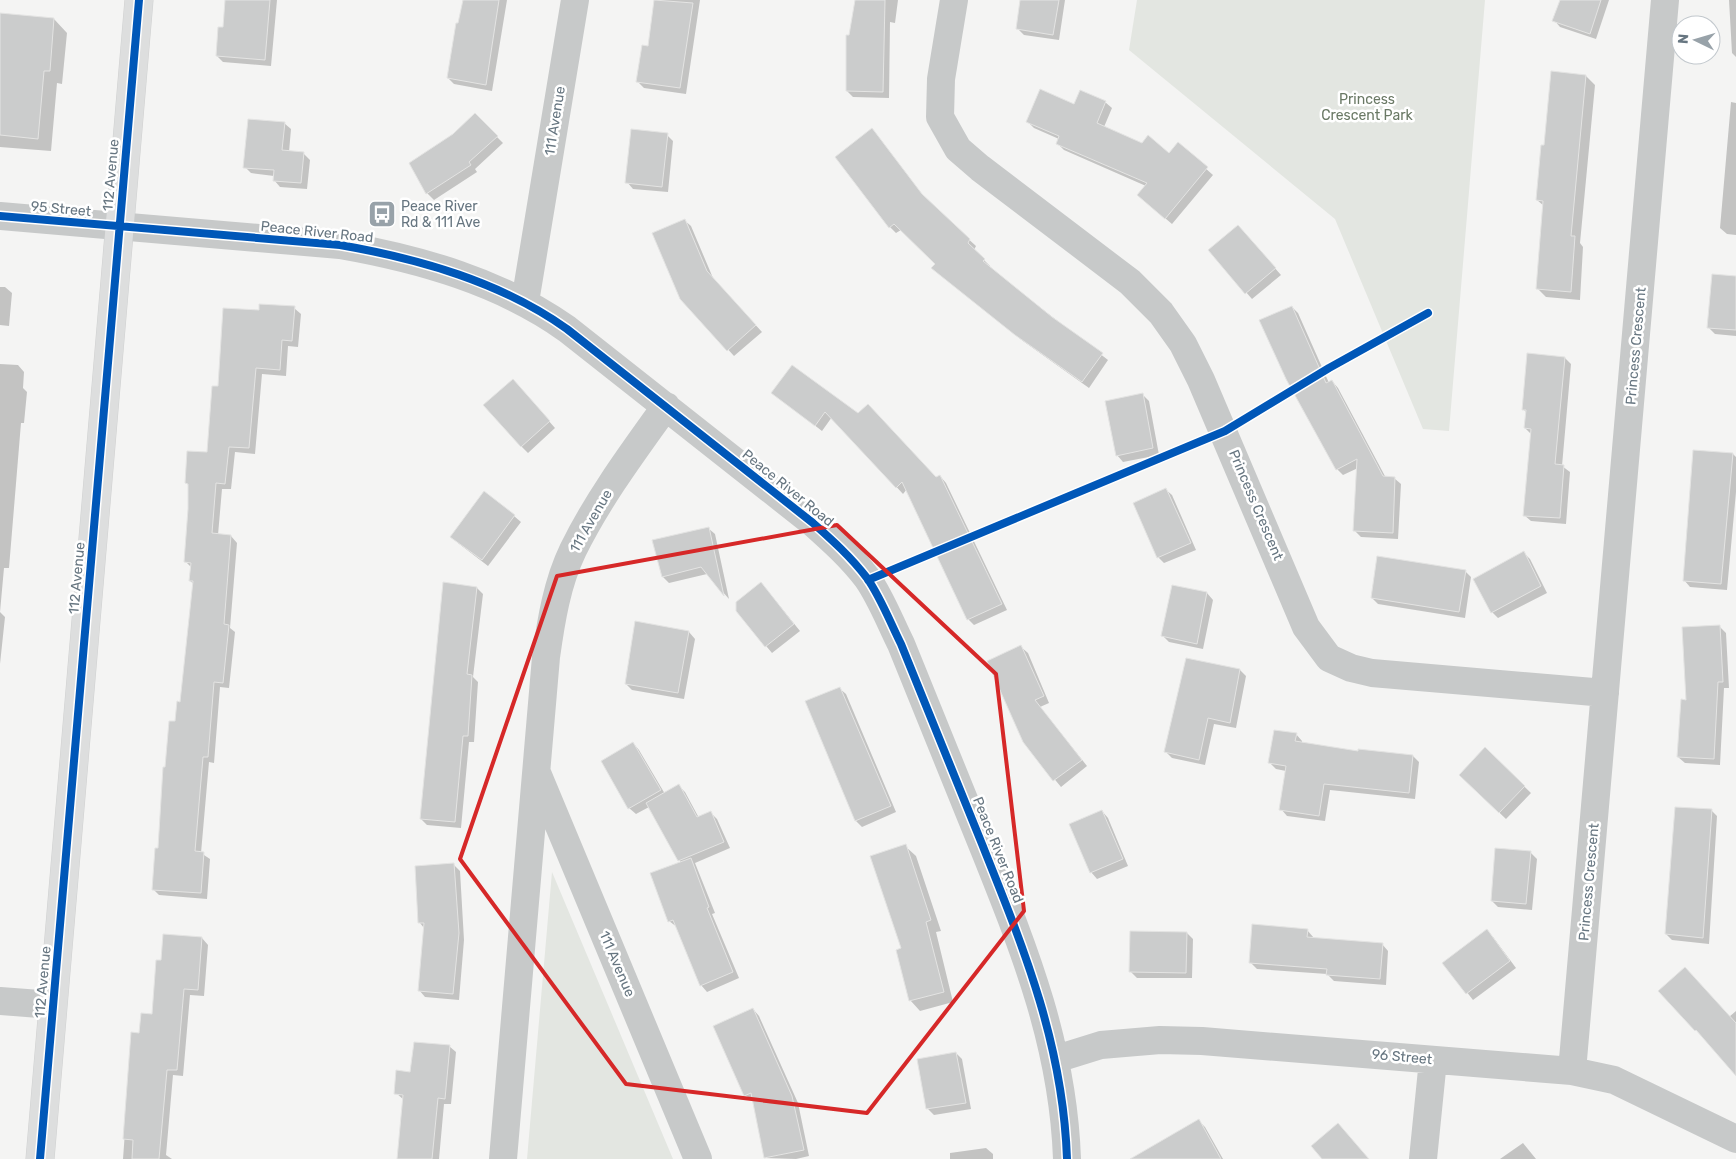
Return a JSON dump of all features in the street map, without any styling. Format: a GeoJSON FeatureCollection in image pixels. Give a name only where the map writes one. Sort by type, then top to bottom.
{"type":"FeatureCollection","features":[{"type":"Feature","properties":{"kind":"street","name":"112 Avenue"},"geometry":{"type":"LineString","coordinates":[[40,1159],[139,0]]}},
{"type":"Feature","properties":{"kind":"street","name":"111 Avenue"},"geometry":{"type":"LineString","coordinates":[[525,302],[575,0]]}},
{"type":"Feature","properties":{"kind":"street","name":"Princess Crescent"},"geometry":{"type":"LineString","coordinates":[[954,0],[941,79],[940,117],[958,149],[980,168],[1130,282],[1161,313],[1183,344],[1225,431],[1306,627],[1328,658],[1351,668],[1372,673],[1605,693]]}},
{"type":"Feature","properties":{"kind":"street","name":"Princess Crescent"},"geometry":{"type":"LineString","coordinates":[[1572,1071],[1665,0]]}},
{"type":"Feature","properties":{"kind":"street","name":"95 Street"},"geometry":{"type":"LineString","coordinates":[[0,216],[120,226]]}},
{"type":"Feature","properties":{"kind":"street","name":"Peace River Road"},"geometry":{"type":"LineString","coordinates":[[120,226],[340,245],[380,252],[474,280],[525,302],[567,329],[813,523],[843,549],[868,580],[901,644],[1013,920],[1047,1019],[1056,1059],[1067,1159]]}},
{"type":"Feature","properties":{"kind":"street","name":"111 Avenue"},"geometry":{"type":"LineString","coordinates":[[503,1159],[536,770],[552,610],[572,551],[618,474],[666,406]]}},
{"type":"Feature","properties":{"kind":"street","name":"111 Avenue"},"geometry":{"type":"LineString","coordinates":[[536,770],[698,1159]]}},
{"type":"Feature","properties":{"kind":"street"},"geometry":{"type":"LineString","coordinates":[[0,1001],[53,1005]]}},
{"type":"Feature","properties":{"kind":"street","name":"96 Street"},"geometry":{"type":"LineString","coordinates":[[1056,1059],[1101,1045],[1168,1040],[1202,1041],[1572,1071],[1614,1080],[1736,1139]]}},
{"type":"Feature","properties":{"kind":"street"},"geometry":{"type":"LineString","coordinates":[[1423,1159],[1433,1060]]}},
{"type":"Feature","properties":{"kind":"highlighted area"},"geometry":{"type":"Polygon","coordinates":[[[837,525],[996,674],[1024,911],[867,1113],[626,1084],[460,859],[557,576],[837,525]]]}},
{"type":"Feature","properties":{"kind":"green space","name":"Princess Crescent Park"},"geometry":{"type":"Polygon","coordinates":[[[1137,0],[1485,0],[1449,431],[1423,429],[1335,219],[1129,50],[1137,0]]]}},
{"type":"Feature","properties":{"kind":"green space"},"geometry":{"type":"Polygon","coordinates":[[[552,872],[673,1159],[527,1159],[552,872]]]}},
{"type":"Feature","properties":{"kind":"building"},"geometry":{"type":"Polygon","coordinates":[[[225,0],[270,0],[265,60],[216,56],[218,27],[223,27],[225,0]]]}},
{"type":"Feature","properties":{"kind":"building"},"geometry":{"type":"Polygon","coordinates":[[[463,0],[499,0],[486,85],[447,78],[456,23],[458,23],[463,0]]]}},
{"type":"Feature","properties":{"kind":"building"},"geometry":{"type":"Polygon","coordinates":[[[654,0],[693,3],[680,88],[636,82],[642,45],[648,46],[654,0]]]}},
{"type":"Feature","properties":{"kind":"building"},"geometry":{"type":"Polygon","coordinates":[[[855,0],[885,0],[883,92],[846,91],[846,35],[849,35],[855,0]]]}},
{"type":"Feature","properties":{"kind":"building"},"geometry":{"type":"Polygon","coordinates":[[[1020,0],[1059,0],[1053,35],[1016,29],[1020,0]]]}},
{"type":"Feature","properties":{"kind":"building"},"geometry":{"type":"Polygon","coordinates":[[[1560,0],[1601,0],[1590,34],[1552,21],[1560,0]]]}},
{"type":"Feature","properties":{"kind":"building"},"geometry":{"type":"Polygon","coordinates":[[[0,13],[54,18],[50,71],[44,71],[38,139],[0,135],[0,13]]]}},
{"type":"Feature","properties":{"kind":"building"},"geometry":{"type":"Polygon","coordinates":[[[1551,71],[1586,75],[1571,236],[1575,236],[1571,292],[1536,289],[1543,201],[1536,200],[1541,145],[1544,145],[1551,71]]]}},
{"type":"Feature","properties":{"kind":"building"},"geometry":{"type":"Polygon","coordinates":[[[1040,89],[1074,104],[1080,90],[1106,101],[1097,123],[1142,143],[1148,135],[1169,153],[1178,142],[1208,167],[1165,219],[1137,195],[1147,183],[1056,144],[1059,136],[1026,122],[1040,89]]]}},
{"type":"Feature","properties":{"kind":"building"},"geometry":{"type":"Polygon","coordinates":[[[475,113],[498,136],[469,162],[471,165],[426,194],[409,163],[453,134],[475,113]]]}},
{"type":"Feature","properties":{"kind":"building"},"geometry":{"type":"Polygon","coordinates":[[[248,119],[285,122],[282,150],[304,152],[301,183],[273,181],[274,170],[243,168],[248,119]]]}},
{"type":"Feature","properties":{"kind":"building"},"geometry":{"type":"Polygon","coordinates":[[[872,128],[922,194],[970,239],[968,243],[985,259],[983,261],[1052,317],[1103,353],[1082,382],[1015,335],[931,268],[935,264],[894,224],[889,228],[835,157],[872,128]]]}},
{"type":"Feature","properties":{"kind":"building"},"geometry":{"type":"Polygon","coordinates":[[[631,129],[668,133],[662,187],[625,183],[631,129]]]}},
{"type":"Feature","properties":{"kind":"building"},"geometry":{"type":"Polygon","coordinates":[[[685,219],[707,271],[756,325],[727,351],[680,299],[652,233],[685,219]]]}},
{"type":"Feature","properties":{"kind":"building"},"geometry":{"type":"Polygon","coordinates":[[[1238,225],[1276,268],[1245,294],[1208,250],[1238,225]]]}},
{"type":"Feature","properties":{"kind":"building"},"geometry":{"type":"Polygon","coordinates":[[[1712,274],[1736,276],[1736,330],[1707,328],[1712,274]]]}},
{"type":"Feature","properties":{"kind":"building"},"geometry":{"type":"Polygon","coordinates":[[[259,304],[295,306],[292,341],[282,340],[280,370],[256,368],[249,448],[229,447],[225,484],[216,483],[212,533],[231,535],[224,624],[229,625],[223,683],[214,682],[208,757],[203,757],[195,851],[204,852],[201,893],[152,890],[155,848],[158,848],[163,767],[165,767],[169,721],[175,721],[177,701],[180,702],[193,581],[189,581],[191,563],[184,562],[188,509],[188,484],[185,483],[187,451],[207,452],[212,386],[218,386],[223,308],[259,310],[259,304]]]}},
{"type":"Feature","properties":{"kind":"building"},"geometry":{"type":"Polygon","coordinates":[[[1292,306],[1326,383],[1332,380],[1383,476],[1395,477],[1393,533],[1353,531],[1357,459],[1336,470],[1286,379],[1259,320],[1292,306]]]}},
{"type":"Feature","properties":{"kind":"building"},"geometry":{"type":"Polygon","coordinates":[[[1527,353],[1565,357],[1555,464],[1564,465],[1560,518],[1523,516],[1531,429],[1524,428],[1526,410],[1522,410],[1527,353]]]}},
{"type":"Feature","properties":{"kind":"building"},"geometry":{"type":"Polygon","coordinates":[[[792,365],[858,413],[868,404],[936,477],[940,475],[1002,604],[967,620],[902,482],[896,488],[825,412],[815,426],[771,393],[792,365]]]}},
{"type":"Feature","properties":{"kind":"building"},"geometry":{"type":"Polygon","coordinates":[[[513,379],[550,421],[521,447],[483,405],[513,379]]]}},
{"type":"Feature","properties":{"kind":"building"},"geometry":{"type":"Polygon","coordinates":[[[1143,393],[1153,448],[1116,456],[1105,401],[1143,393]]]}},
{"type":"Feature","properties":{"kind":"building"},"geometry":{"type":"Polygon","coordinates":[[[1693,450],[1733,453],[1721,584],[1683,581],[1693,450]]]}},
{"type":"Feature","properties":{"kind":"building"},"geometry":{"type":"Polygon","coordinates":[[[1166,488],[1191,543],[1157,558],[1133,503],[1166,488]]]}},
{"type":"Feature","properties":{"kind":"building"},"geometry":{"type":"Polygon","coordinates":[[[484,491],[515,515],[482,560],[450,537],[484,491]]]}},
{"type":"Feature","properties":{"kind":"building"},"geometry":{"type":"Polygon","coordinates":[[[709,527],[724,596],[701,567],[662,577],[652,540],[709,527]]]}},
{"type":"Feature","properties":{"kind":"building"},"geometry":{"type":"Polygon","coordinates":[[[1524,551],[1541,586],[1491,613],[1473,579],[1524,551]]]}},
{"type":"Feature","properties":{"kind":"building"},"geometry":{"type":"Polygon","coordinates":[[[1377,556],[1466,570],[1459,612],[1371,598],[1377,556]]]}},
{"type":"Feature","properties":{"kind":"building"},"geometry":{"type":"Polygon","coordinates":[[[443,582],[477,587],[467,674],[472,675],[468,736],[463,736],[455,822],[420,819],[443,582]]]}},
{"type":"Feature","properties":{"kind":"building"},"geometry":{"type":"Polygon","coordinates":[[[761,582],[794,624],[765,647],[736,611],[736,602],[761,582]]]}},
{"type":"Feature","properties":{"kind":"building"},"geometry":{"type":"Polygon","coordinates":[[[1172,585],[1207,592],[1197,644],[1161,636],[1172,585]]]}},
{"type":"Feature","properties":{"kind":"building"},"geometry":{"type":"Polygon","coordinates":[[[635,621],[689,631],[678,693],[625,684],[635,621]]]}},
{"type":"Feature","properties":{"kind":"building"},"geometry":{"type":"Polygon","coordinates":[[[1720,625],[1723,682],[1718,682],[1714,759],[1677,757],[1681,699],[1686,700],[1682,627],[1720,625]]]}},
{"type":"Feature","properties":{"kind":"building"},"geometry":{"type":"Polygon","coordinates":[[[1021,645],[1044,696],[1035,700],[1082,760],[1053,781],[1023,742],[987,661],[1021,645]]]}},
{"type":"Feature","properties":{"kind":"building"},"geometry":{"type":"Polygon","coordinates":[[[1186,658],[1240,669],[1230,723],[1208,718],[1199,760],[1164,752],[1186,658]]]}},
{"type":"Feature","properties":{"kind":"building"},"geometry":{"type":"Polygon","coordinates":[[[840,687],[891,806],[855,821],[805,701],[840,687]]]}},
{"type":"Feature","properties":{"kind":"building"},"geometry":{"type":"Polygon","coordinates":[[[1274,730],[1297,733],[1295,741],[1358,751],[1358,749],[1413,755],[1409,793],[1324,784],[1319,816],[1279,810],[1286,766],[1268,763],[1274,730]]]}},
{"type":"Feature","properties":{"kind":"building"},"geometry":{"type":"Polygon","coordinates":[[[633,742],[661,790],[628,809],[601,761],[633,742]]]}},
{"type":"Feature","properties":{"kind":"building"},"geometry":{"type":"Polygon","coordinates":[[[1485,747],[1525,786],[1499,813],[1459,775],[1485,747]]]}},
{"type":"Feature","properties":{"kind":"building"},"geometry":{"type":"Polygon","coordinates":[[[679,784],[697,817],[711,811],[724,842],[678,861],[646,803],[679,784]]]}},
{"type":"Feature","properties":{"kind":"building"},"geometry":{"type":"Polygon","coordinates":[[[1675,807],[1712,809],[1703,938],[1665,934],[1675,807]]]}},
{"type":"Feature","properties":{"kind":"building"},"geometry":{"type":"Polygon","coordinates":[[[1102,810],[1123,859],[1090,873],[1069,824],[1102,810]]]}},
{"type":"Feature","properties":{"kind":"building"},"geometry":{"type":"Polygon","coordinates":[[[906,844],[931,920],[926,922],[944,992],[909,1001],[896,950],[901,948],[870,856],[906,844]]]}},
{"type":"Feature","properties":{"kind":"building"},"geometry":{"type":"Polygon","coordinates":[[[1495,848],[1531,851],[1526,904],[1491,901],[1495,848]]]}},
{"type":"Feature","properties":{"kind":"building"},"geometry":{"type":"Polygon","coordinates":[[[691,858],[709,907],[707,908],[733,972],[700,986],[673,920],[668,922],[650,873],[691,858]]]}},
{"type":"Feature","properties":{"kind":"building"},"geometry":{"type":"Polygon","coordinates":[[[454,863],[459,933],[453,994],[418,991],[424,923],[418,923],[415,866],[454,863]]]}},
{"type":"Feature","properties":{"kind":"building"},"geometry":{"type":"Polygon","coordinates":[[[1252,924],[1308,929],[1307,937],[1383,943],[1380,979],[1326,975],[1327,969],[1249,963],[1252,924]]]}},
{"type":"Feature","properties":{"kind":"building"},"geometry":{"type":"Polygon","coordinates":[[[1487,929],[1510,961],[1466,994],[1442,963],[1487,929]]]}},
{"type":"Feature","properties":{"kind":"building"},"geometry":{"type":"Polygon","coordinates":[[[1130,931],[1187,932],[1186,973],[1129,972],[1130,931]]]}},
{"type":"Feature","properties":{"kind":"building"},"geometry":{"type":"Polygon","coordinates":[[[163,934],[202,937],[198,990],[184,989],[177,1070],[167,1070],[159,1159],[132,1159],[133,1140],[123,1139],[131,1032],[139,1033],[141,1013],[152,1014],[156,960],[161,960],[163,934]]]}},
{"type":"Feature","properties":{"kind":"building"},"geometry":{"type":"Polygon","coordinates":[[[1685,967],[1736,1023],[1736,1076],[1696,1030],[1658,991],[1685,967]]]}},
{"type":"Feature","properties":{"kind":"building"},"geometry":{"type":"Polygon","coordinates":[[[753,1008],[792,1096],[804,1150],[764,1158],[751,1093],[744,1096],[713,1026],[753,1008]]]}},
{"type":"Feature","properties":{"kind":"building"},"geometry":{"type":"Polygon","coordinates":[[[414,1042],[450,1045],[445,1099],[438,1098],[432,1159],[397,1159],[403,1095],[394,1094],[396,1070],[410,1072],[414,1042]]]}},
{"type":"Feature","properties":{"kind":"building"},"geometry":{"type":"Polygon","coordinates":[[[956,1052],[966,1103],[926,1109],[917,1059],[956,1052]]]}},
{"type":"Feature","properties":{"kind":"building"},"geometry":{"type":"Polygon","coordinates":[[[1199,1119],[1221,1159],[1130,1159],[1199,1119]]]}},
{"type":"Feature","properties":{"kind":"building"},"geometry":{"type":"Polygon","coordinates":[[[1338,1123],[1369,1159],[1322,1159],[1311,1146],[1338,1123]]]}},
{"type":"Feature","properties":{"kind":"cycle path"},"geometry":{"type":"LineString","coordinates":[[40,1159],[139,0]]}},
{"type":"Feature","properties":{"kind":"cycle path"},"geometry":{"type":"LineString","coordinates":[[0,216],[340,245],[430,265],[487,285],[542,312],[567,329],[813,523],[861,570],[881,602],[901,644],[982,844],[1039,998],[1058,1076],[1064,1117],[1067,1159]]}},
{"type":"Feature","properties":{"kind":"cycle path"},"geometry":{"type":"LineString","coordinates":[[868,580],[1225,431],[1329,368],[1428,313]]}},
{"type":"Feature","properties":{"kind":"place","name":"Peace River Rd & 111 Ave"},"geometry":{"type":"Point","coordinates":[382,214]}}]}
